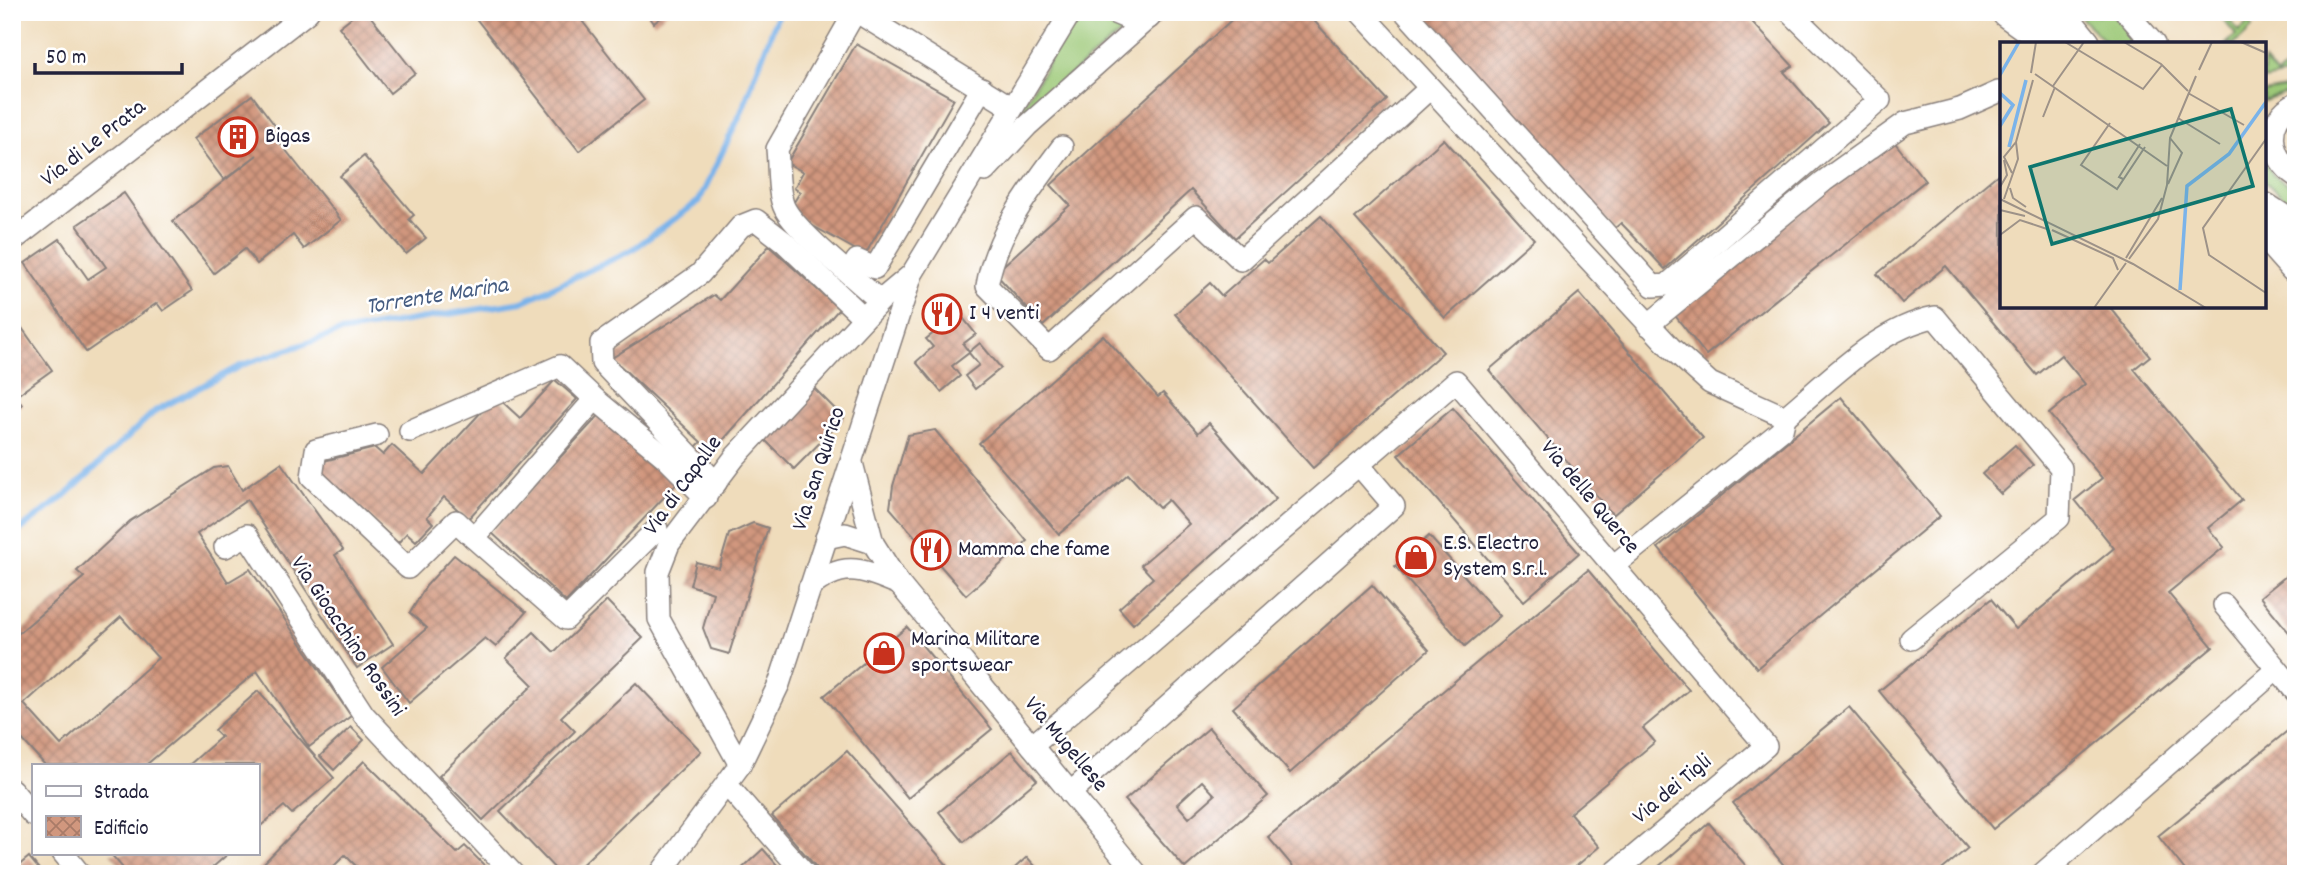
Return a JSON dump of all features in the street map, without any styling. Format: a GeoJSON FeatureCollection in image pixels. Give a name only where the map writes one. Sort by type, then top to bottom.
{"type":"FeatureCollection","features":[{"type":"Feature","properties":{"kind":"highway"},"geometry":{"type":"LineString","coordinates":[[2008,12],[2050,42]]}},
{"type":"Feature","properties":{"kind":"highway"},"geometry":{"type":"LineString","coordinates":[[2035,12],[2068,42]]}},
{"type":"Feature","properties":{"kind":"highway"},"geometry":{"type":"LineString","coordinates":[[2058,12],[2082,42]]}},
{"type":"Feature","properties":{"kind":"highway"},"geometry":{"type":"LineString","coordinates":[[2266,210],[2296,230]]}},
{"type":"Feature","properties":{"kind":"highway"},"geometry":{"type":"LineString","coordinates":[[2266,222],[2296,248]]}},
{"type":"Feature","properties":{"kind":"highway"},"geometry":{"type":"LineString","coordinates":[[2266,233],[2296,267]]}},
{"type":"Feature","properties":{"kind":"street"},"geometry":{"type":"LineString","coordinates":[[880,301],[797,225],[784,208],[778,149],[856,12],[1011,107]]}},
{"type":"Feature","properties":{"kind":"street","name":"Via San Quirico"},"geometry":{"type":"LineString","coordinates":[[740,765],[779,684],[912,274],[962,196],[1011,107],[1071,12]]}},
{"type":"Feature","properties":{"kind":"street"},"geometry":{"type":"LineString","coordinates":[[1112,12],[1132,20],[1152,15]]}},
{"type":"Feature","properties":{"kind":"street"},"geometry":{"type":"LineString","coordinates":[[1360,12],[1648,325],[1710,383],[1786,416]]}},
{"type":"Feature","properties":{"kind":"street"},"geometry":{"type":"LineString","coordinates":[[1405,12],[1653,286],[1667,285],[1880,100],[1790,12]]}},
{"type":"Feature","properties":{"kind":"street"},"geometry":{"type":"LineString","coordinates":[[2126,12],[2152,42]]}},
{"type":"Feature","properties":{"kind":"street","name":"Via di Le Prata"},"geometry":{"type":"LineString","coordinates":[[12,241],[307,13]]}},
{"type":"Feature","properties":{"kind":"street","name":"Via San Quirico"},"geometry":{"type":"LineString","coordinates":[[962,196],[1027,126],[1152,15]]}},
{"type":"Feature","properties":{"kind":"street"},"geometry":{"type":"LineString","coordinates":[[849,273],[858,260],[875,268],[982,88]]}},
{"type":"Feature","properties":{"kind":"street"},"geometry":{"type":"LineString","coordinates":[[1062,147],[1007,227],[991,262],[987,286],[1049,349],[1196,217],[1241,260],[1430,88]]}},
{"type":"Feature","properties":{"kind":"street"},"geometry":{"type":"LineString","coordinates":[[1648,325],[1824,181],[1905,123],[1960,109],[1998,92]]}},
{"type":"Feature","properties":{"kind":"street"},"geometry":{"type":"LineString","coordinates":[[2266,107],[2293,104]]}},
{"type":"Feature","properties":{"kind":"street"},"geometry":{"type":"LineString","coordinates":[[2293,104],[2276,124],[2269,143],[2286,169],[2296,176]]}},
{"type":"Feature","properties":{"kind":"street"},"geometry":{"type":"LineString","coordinates":[[711,491],[602,363],[601,343],[700,274],[741,226],[756,220],[864,318]]}},
{"type":"Feature","properties":{"kind":"street","name":"Via di Capalle"},"geometry":{"type":"LineString","coordinates":[[740,765],[659,619],[658,572],[669,544],[735,457],[880,301],[912,274]]}},
{"type":"Feature","properties":{"kind":"street"},"geometry":{"type":"LineString","coordinates":[[1613,566],[1782,430],[1786,416],[1886,336],[1914,321],[1935,317],[2061,468],[2059,518],[1911,639]]}},
{"type":"Feature","properties":{"kind":"street"},"geometry":{"type":"LineString","coordinates":[[411,431],[559,366],[666,458],[711,491]]}},
{"type":"Feature","properties":{"kind":"street","name":"Via delle Querce"},"geometry":{"type":"LineString","coordinates":[[1031,746],[1456,382],[1766,746]]}},
{"type":"Feature","properties":{"kind":"street"},"geometry":{"type":"LineString","coordinates":[[474,538],[595,398]]}},
{"type":"Feature","properties":{"kind":"street"},"geometry":{"type":"LineString","coordinates":[[377,435],[316,450],[312,477],[408,568],[456,521],[566,619],[657,529]]}},
{"type":"Feature","properties":{"kind":"street","name":"Via Mugellese"},"geometry":{"type":"LineString","coordinates":[[851,458],[856,487],[873,543],[899,584],[1137,874]]}},
{"type":"Feature","properties":{"kind":"street"},"geometry":{"type":"LineString","coordinates":[[1070,793],[1394,506],[1359,465]]}},
{"type":"Feature","properties":{"kind":"street"},"geometry":{"type":"LineString","coordinates":[[826,538],[845,534],[873,543]]}},
{"type":"Feature","properties":{"kind":"street","name":"Via Gioacchino Rossini"},"geometry":{"type":"LineString","coordinates":[[225,547],[247,535],[364,715],[513,874]]}},
{"type":"Feature","properties":{"kind":"street","name":"Via Mugellese"},"geometry":{"type":"LineString","coordinates":[[826,538],[860,568],[899,584]]}},
{"type":"Feature","properties":{"kind":"street"},"geometry":{"type":"LineString","coordinates":[[810,588],[828,574],[860,568]]}},
{"type":"Feature","properties":{"kind":"street"},"geometry":{"type":"LineString","coordinates":[[2224,605],[2296,692]]}},
{"type":"Feature","properties":{"kind":"street"},"geometry":{"type":"LineString","coordinates":[[2042,874],[2277,669]]}},
{"type":"Feature","properties":{"kind":"street","name":"Via dei Tigli"},"geometry":{"type":"LineString","coordinates":[[1613,874],[1766,746]]}},
{"type":"Feature","properties":{"kind":"street"},"geometry":{"type":"LineString","coordinates":[[660,874],[740,765]]}},
{"type":"Feature","properties":{"kind":"street"},"geometry":{"type":"LineString","coordinates":[[727,785],[805,874]]}},
{"type":"Feature","properties":{"kind":"street"},"geometry":{"type":"LineString","coordinates":[[12,790],[32,814]]}},
{"type":"Feature","properties":{"kind":"street"},"geometry":{"type":"LineString","coordinates":[[64,854],[80,874]]}},
{"type":"Feature","properties":{"kind":"green space"},"geometry":{"type":"Polygon","coordinates":[[[1078,12],[1099,12],[1127,28],[1017,116],[1078,12]]]}},
{"type":"Feature","properties":{"kind":"green space"},"geometry":{"type":"Polygon","coordinates":[[[2075,12],[2091,12],[2098,16],[2111,12],[2136,42],[2106,42],[2075,12]]]}},
{"type":"Feature","properties":{"kind":"green space"},"geometry":{"type":"Polygon","coordinates":[[[2217,12],[2223,12],[2239,31],[2250,21],[2252,28],[2237,42],[2228,42],[2236,35],[2217,12]]]}},
{"type":"Feature","properties":{"kind":"green space"},"geometry":{"type":"Polygon","coordinates":[[[2266,63],[2277,75],[2288,65],[2295,73],[2266,80],[2266,63]]]}},
{"type":"Feature","properties":{"kind":"green space"},"geometry":{"type":"Polygon","coordinates":[[[2296,86],[2296,90],[2266,100],[2266,92],[2296,86]]]}},
{"type":"Feature","properties":{"kind":"green space"},"geometry":{"type":"Polygon","coordinates":[[[2266,163],[2273,175],[2296,190],[2296,208],[2266,183],[2266,163]]]}},
{"type":"Feature","properties":{"kind":"building"},"geometry":{"type":"Polygon","coordinates":[[[358,12],[367,12],[415,73],[390,93],[339,27],[358,12]]]}},
{"type":"Feature","properties":{"kind":"building"},"geometry":{"type":"Polygon","coordinates":[[[471,12],[575,12],[644,100],[579,151],[471,12]]]}},
{"type":"Feature","properties":{"kind":"building"},"geometry":{"type":"Polygon","coordinates":[[[646,12],[668,12],[654,23],[646,12]]]}},
{"type":"Feature","properties":{"kind":"building"},"geometry":{"type":"Polygon","coordinates":[[[1240,12],[1306,12],[1387,100],[1235,238],[1191,190],[1043,326],[995,273],[1070,205],[1051,185],[1240,12]]]}},
{"type":"Feature","properties":{"kind":"building"},"geometry":{"type":"Polygon","coordinates":[[[1414,12],[1743,12],[1793,66],[1784,72],[1829,123],[1665,269],[1621,223],[1614,229],[1414,12]]]}},
{"type":"Feature","properties":{"kind":"building"},"geometry":{"type":"Polygon","coordinates":[[[856,44],[954,99],[865,255],[788,212],[800,192],[794,188],[803,172],[787,163],[856,44]]]}},
{"type":"Feature","properties":{"kind":"building"},"geometry":{"type":"Polygon","coordinates":[[[252,95],[282,135],[277,139],[341,220],[304,249],[293,235],[257,264],[245,249],[214,273],[173,221],[257,155],[224,180],[193,139],[252,95]]]}},
{"type":"Feature","properties":{"kind":"building"},"geometry":{"type":"Polygon","coordinates":[[[1444,139],[1534,239],[1445,318],[1355,218],[1444,139]]]}},
{"type":"Feature","properties":{"kind":"building"},"geometry":{"type":"Polygon","coordinates":[[[1892,139],[1925,181],[1706,355],[1673,313],[1892,139]]]}},
{"type":"Feature","properties":{"kind":"building"},"geometry":{"type":"Polygon","coordinates":[[[364,156],[414,215],[409,219],[426,238],[406,254],[340,176],[364,156]]]}},
{"type":"Feature","properties":{"kind":"building"},"geometry":{"type":"Polygon","coordinates":[[[1998,174],[2000,308],[2111,308],[2150,356],[2134,369],[2242,500],[2208,528],[2224,547],[2168,593],[2213,647],[1993,829],[1879,691],[1991,599],[2016,629],[2114,548],[2075,500],[2102,478],[2049,414],[2085,384],[2061,355],[2037,375],[1946,266],[1902,303],[1877,274],[1998,174]]]}},
{"type":"Feature","properties":{"kind":"building"},"geometry":{"type":"Polygon","coordinates":[[[124,193],[192,291],[163,311],[157,303],[86,352],[25,263],[60,239],[88,279],[106,267],[77,225],[124,193]]]}},
{"type":"Feature","properties":{"kind":"building"},"geometry":{"type":"Polygon","coordinates":[[[1321,216],[1443,352],[1313,468],[1175,314],[1210,283],[1222,296],[1264,259],[1268,263],[1321,216]]]}},
{"type":"Feature","properties":{"kind":"building"},"geometry":{"type":"Polygon","coordinates":[[[769,246],[839,309],[703,463],[691,452],[701,442],[612,358],[714,295],[720,300],[769,246]]]}},
{"type":"Feature","properties":{"kind":"building"},"geometry":{"type":"Polygon","coordinates":[[[1579,293],[1703,438],[1613,515],[1489,370],[1579,293]]]}},
{"type":"Feature","properties":{"kind":"building"},"geometry":{"type":"Polygon","coordinates":[[[946,297],[976,334],[963,344],[969,352],[980,343],[1001,368],[975,389],[965,376],[979,365],[969,353],[952,366],[960,376],[941,392],[916,362],[933,347],[926,339],[939,329],[926,314],[946,297]]]}},
{"type":"Feature","properties":{"kind":"building"},"geometry":{"type":"Polygon","coordinates":[[[12,314],[52,370],[16,396],[22,405],[12,411],[12,314]]]}},
{"type":"Feature","properties":{"kind":"building"},"geometry":{"type":"Polygon","coordinates":[[[1103,335],[1158,397],[1163,393],[1198,433],[1209,423],[1276,499],[1133,624],[1119,608],[1153,578],[1141,565],[1189,524],[1168,500],[1159,508],[1128,474],[1059,534],[979,443],[1103,335]]]}},
{"type":"Feature","properties":{"kind":"building"},"geometry":{"type":"Polygon","coordinates":[[[555,380],[577,399],[468,519],[444,497],[427,517],[433,523],[416,541],[407,533],[398,543],[319,470],[324,461],[375,448],[383,455],[392,445],[424,474],[496,396],[520,418],[555,380]]]}},
{"type":"Feature","properties":{"kind":"building"},"geometry":{"type":"Polygon","coordinates":[[[814,388],[844,418],[794,469],[764,439],[814,388]]]}},
{"type":"Feature","properties":{"kind":"building"},"geometry":{"type":"Polygon","coordinates":[[[1841,397],[1940,516],[1757,668],[1658,548],[1841,397]]]}},
{"type":"Feature","properties":{"kind":"building"},"geometry":{"type":"Polygon","coordinates":[[[1453,408],[1579,553],[1524,601],[1398,455],[1453,408]]]}},
{"type":"Feature","properties":{"kind":"building"},"geometry":{"type":"Polygon","coordinates":[[[604,410],[680,480],[566,602],[491,532],[604,410]]]}},
{"type":"Feature","properties":{"kind":"building"},"geometry":{"type":"Polygon","coordinates":[[[935,430],[1027,541],[966,595],[890,508],[893,486],[908,435],[935,430]]]}},
{"type":"Feature","properties":{"kind":"building"},"geometry":{"type":"Polygon","coordinates":[[[2015,445],[2033,465],[2001,494],[1982,474],[2015,445]]]}},
{"type":"Feature","properties":{"kind":"building"},"geometry":{"type":"Polygon","coordinates":[[[281,463],[343,550],[335,555],[393,644],[357,668],[247,500],[197,534],[228,582],[250,569],[351,716],[309,747],[257,671],[147,764],[44,764],[12,728],[12,639],[84,577],[77,571],[130,521],[214,468],[228,466],[242,490],[281,463]],[[121,617],[24,704],[61,745],[158,658],[121,617]]]}},
{"type":"Feature","properties":{"kind":"building"},"geometry":{"type":"Polygon","coordinates":[[[753,523],[768,528],[729,654],[711,649],[703,628],[713,593],[690,585],[696,562],[719,568],[729,534],[753,523]]]}},
{"type":"Feature","properties":{"kind":"building"},"geometry":{"type":"Polygon","coordinates":[[[1429,536],[1500,616],[1465,646],[1395,566],[1429,536]]]}},
{"type":"Feature","properties":{"kind":"building"},"geometry":{"type":"Polygon","coordinates":[[[454,555],[526,612],[496,647],[485,638],[409,703],[382,667],[427,628],[410,613],[426,586],[454,555]]]}},
{"type":"Feature","properties":{"kind":"building"},"geometry":{"type":"Polygon","coordinates":[[[2296,568],[2296,641],[2260,597],[2296,568]]]}},
{"type":"Feature","properties":{"kind":"building"},"geometry":{"type":"Polygon","coordinates":[[[1588,570],[1689,690],[1643,728],[1655,742],[1570,813],[1599,847],[1567,874],[1299,874],[1268,837],[1588,570]]]}},
{"type":"Feature","properties":{"kind":"building"},"geometry":{"type":"Polygon","coordinates":[[[1372,585],[1429,650],[1290,773],[1233,708],[1372,585]]]}},
{"type":"Feature","properties":{"kind":"building"},"geometry":{"type":"Polygon","coordinates":[[[607,601],[643,638],[561,717],[575,731],[483,820],[439,776],[533,685],[506,658],[534,632],[554,652],[607,601]]]}},
{"type":"Feature","properties":{"kind":"building"},"geometry":{"type":"Polygon","coordinates":[[[907,627],[992,729],[908,798],[824,696],[907,627]]]}},
{"type":"Feature","properties":{"kind":"building"},"geometry":{"type":"Polygon","coordinates":[[[636,683],[701,751],[572,874],[560,874],[500,811],[636,683]]]}},
{"type":"Feature","properties":{"kind":"building"},"geometry":{"type":"Polygon","coordinates":[[[258,691],[334,778],[292,814],[284,806],[259,827],[259,764],[190,764],[221,737],[214,730],[258,691]]]}},
{"type":"Feature","properties":{"kind":"building"},"geometry":{"type":"Polygon","coordinates":[[[1849,707],[1968,848],[1937,874],[1791,874],[1733,803],[1849,707]]]}},
{"type":"Feature","properties":{"kind":"building"},"geometry":{"type":"Polygon","coordinates":[[[2296,724],[2296,874],[2188,874],[2158,836],[2296,724]]]}},
{"type":"Feature","properties":{"kind":"building"},"geometry":{"type":"Polygon","coordinates":[[[351,727],[364,740],[334,770],[320,756],[351,727]]]}},
{"type":"Feature","properties":{"kind":"building"},"geometry":{"type":"Polygon","coordinates":[[[1209,728],[1268,796],[1185,868],[1125,800],[1209,728]],[[1202,781],[1177,804],[1189,818],[1215,795],[1202,781]]]}},
{"type":"Feature","properties":{"kind":"building"},"geometry":{"type":"Polygon","coordinates":[[[847,751],[955,874],[822,874],[772,816],[847,751]]]}},
{"type":"Feature","properties":{"kind":"building"},"geometry":{"type":"Polygon","coordinates":[[[1012,751],[1037,780],[964,842],[939,812],[1012,751]]]}},
{"type":"Feature","properties":{"kind":"building"},"geometry":{"type":"Polygon","coordinates":[[[364,761],[457,853],[465,846],[493,874],[364,874],[345,855],[326,874],[253,874],[364,761]]]}},
{"type":"Feature","properties":{"kind":"building"},"geometry":{"type":"Polygon","coordinates":[[[1709,823],[1753,874],[1650,874],[1709,823]]]}},
{"type":"Feature","properties":{"kind":"building"},"geometry":{"type":"Polygon","coordinates":[[[763,849],[785,874],[736,874],[763,849]]]}},
{"type":"Feature","properties":{"kind":"building"},"geometry":{"type":"Polygon","coordinates":[[[111,854],[228,854],[205,874],[128,874],[111,854]]]}},
{"type":"Feature","properties":{"kind":"building"},"geometry":{"type":"Polygon","coordinates":[[[29,857],[43,874],[12,874],[12,871],[29,857]]]}},
{"type":"Feature","properties":{"kind":"building"},"geometry":{"type":"Polygon","coordinates":[[[1027,857],[1042,874],[1008,874],[1027,857]]]}},
{"type":"Feature","properties":{"kind":"waterway","name":"Torrente Marina"},"geometry":{"type":"LineString","coordinates":[[12,536],[66,495],[155,411],[242,365],[340,332],[522,302],[632,250],[699,201],[741,113],[779,12]]}},
{"type":"Feature","properties":{"kind":"place","name":"Bigas"},"geometry":{"type":"Point","coordinates":[238,137]}},
{"type":"Feature","properties":{"kind":"place","name":"I 4 venti"},"geometry":{"type":"Point","coordinates":[942,314]}},
{"type":"Feature","properties":{"kind":"place","name":"Mamma che fame"},"geometry":{"type":"Point","coordinates":[931,550]}},
{"type":"Feature","properties":{"kind":"place","name":"E.S. Electro System S.r.l."},"geometry":{"type":"Point","coordinates":[1416,557]}},
{"type":"Feature","properties":{"kind":"place","name":"Marina Militare sportswear"},"geometry":{"type":"Point","coordinates":[884,653]}}]}
